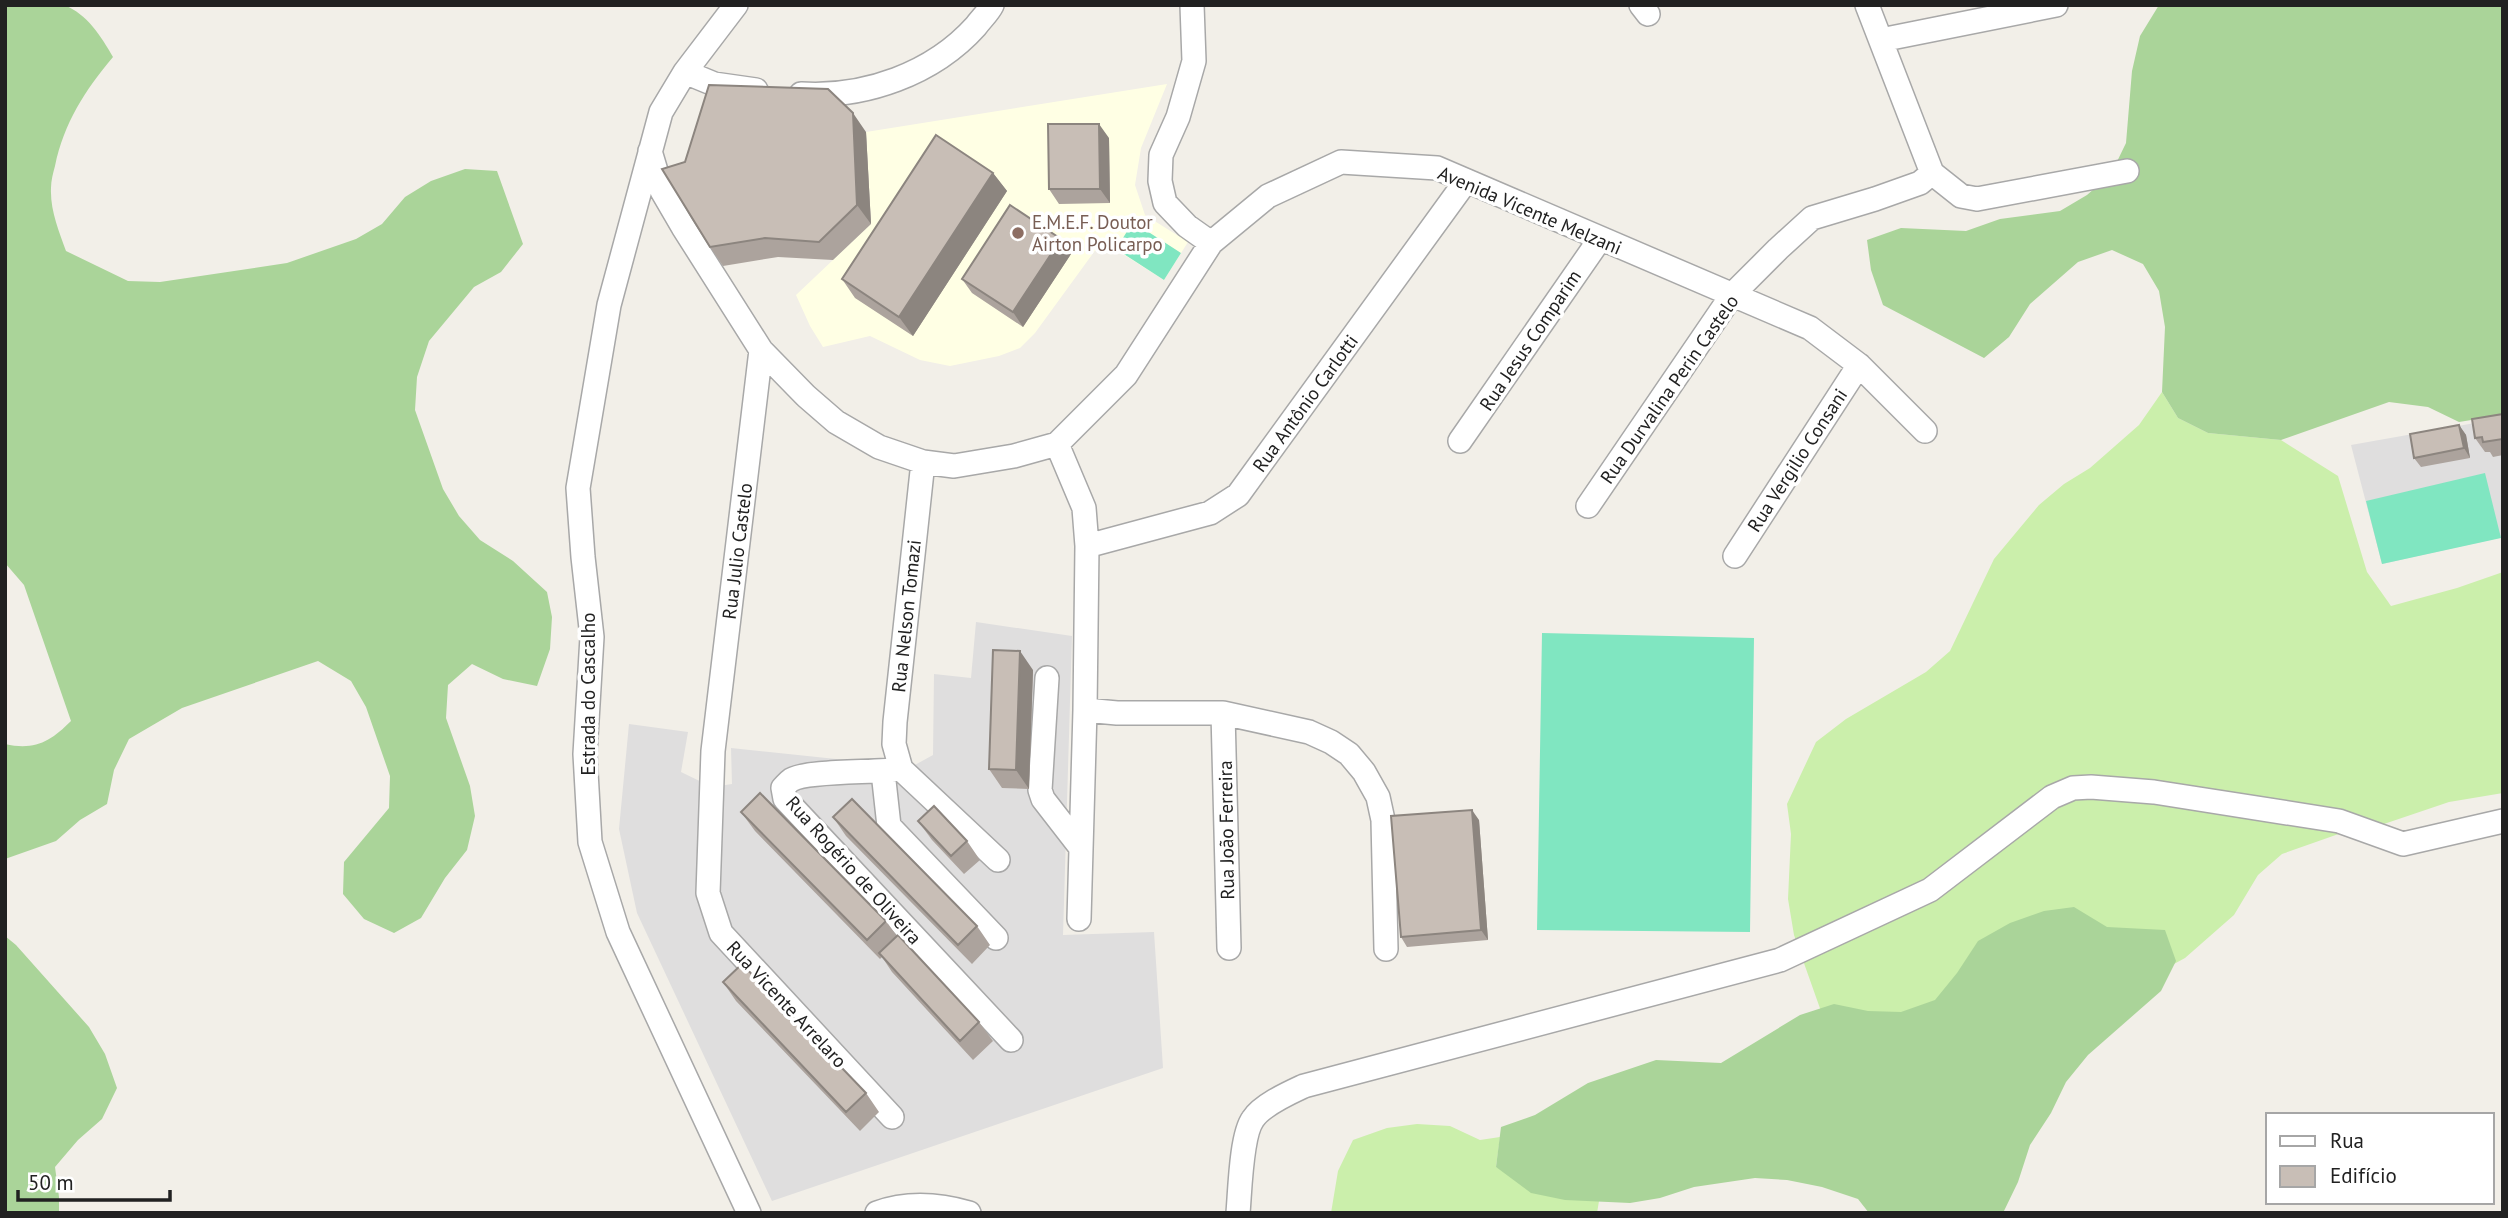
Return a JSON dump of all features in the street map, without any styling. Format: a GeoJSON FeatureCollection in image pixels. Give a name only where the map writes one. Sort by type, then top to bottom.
{"type":"FeatureCollection","features":[{"type":"Feature","properties":{"kind":"street","name":"Estrada do Cascalho"},"geometry":{"type":"LineString","coordinates":[[736,5],[685,72],[661,112],[609,305],[579,488],[592,637],[585,754],[590,842],[618,932],[749,1213]]}},
{"type":"Feature","properties":{"kind":"street"},"geometry":{"type":"LineString","coordinates":[[685,72],[714,84],[776,93],[811,95],[846,92],[906,76],[930,64],[951,51],[992,5]]}},
{"type":"Feature","properties":{"kind":"street"},"geometry":{"type":"LineString","coordinates":[[1192,5],[1194,61],[1178,117],[1161,155],[1160,181],[1165,203],[1187,226],[1211,243]]}},
{"type":"Feature","properties":{"kind":"street"},"geometry":{"type":"LineString","coordinates":[[1867,5],[1932,173],[1961,196],[1977,199],[2127,171]]}},
{"type":"Feature","properties":{"kind":"street"},"geometry":{"type":"LineString","coordinates":[[1881,40],[2056,5]]}},
{"type":"Feature","properties":{"kind":"street","name":"Avenida Vicente Melzani"},"geometry":{"type":"LineString","coordinates":[[650,151],[662,191],[761,350],[836,422],[879,447],[923,462],[954,467],[1014,456],[1057,444],[1126,375],[1211,243],[1268,196],[1341,162],[1437,168],[1810,328],[1859,365],[1925,431]]}},
{"type":"Feature","properties":{"kind":"street","name":"Rua Durvalina Perin Castelo"},"geometry":{"type":"LineString","coordinates":[[1588,506],[1732,295],[1812,218],[1920,183],[1932,173]]}},
{"type":"Feature","properties":{"kind":"street","name":"Rua Antônio Carlotti"},"geometry":{"type":"LineString","coordinates":[[1087,547],[1210,513],[1238,495],[1466,181]]}},
{"type":"Feature","properties":{"kind":"street","name":"Rua Jesus Comparim"},"geometry":{"type":"LineString","coordinates":[[1460,441],[1600,239]]}},
{"type":"Feature","properties":{"kind":"street","name":"Rua Julio Castelo"},"geometry":{"type":"LineString","coordinates":[[713,751],[761,350]]}},
{"type":"Feature","properties":{"kind":"street","name":"Rua Vergilio Consani"},"geometry":{"type":"LineString","coordinates":[[1735,556],[1859,365]]}},
{"type":"Feature","properties":{"kind":"street"},"geometry":{"type":"LineString","coordinates":[[1057,444],[1084,508],[1087,547],[1086,710],[1079,919]]}},
{"type":"Feature","properties":{"kind":"street","name":"Rua Nelson Tomazi"},"geometry":{"type":"LineString","coordinates":[[923,462],[895,722],[889,826],[996,938]]}},
{"type":"Feature","properties":{"kind":"street"},"geometry":{"type":"LineString","coordinates":[[1047,678],[1040,790],[1043,799],[1081,848]]}},
{"type":"Feature","properties":{"kind":"street"},"geometry":{"type":"LineString","coordinates":[[1086,710],[1117,713],[1223,713],[1309,732],[1349,754],[1364,772],[1378,797],[1383,820],[1386,949]]}},
{"type":"Feature","properties":{"kind":"street","name":"Rua João Ferreira"},"geometry":{"type":"LineString","coordinates":[[1223,713],[1229,948]]}},
{"type":"Feature","properties":{"kind":"street","name":"Rua Vicente Arrelaro"},"geometry":{"type":"LineString","coordinates":[[713,751],[708,893],[721,933],[892,1117]]}},
{"type":"Feature","properties":{"kind":"street"},"geometry":{"type":"LineString","coordinates":[[892,771],[998,860]]}},
{"type":"Feature","properties":{"kind":"street","name":"Rua Rogério de Oliveira"},"geometry":{"type":"LineString","coordinates":[[892,771],[809,775],[791,780],[783,788],[785,799],[1011,1040]]}},
{"type":"Feature","properties":{"kind":"street"},"geometry":{"type":"LineString","coordinates":[[1238,1213],[1249,1127],[1253,1119],[1285,1095],[1304,1086],[1780,960],[1930,890],[2052,797],[2073,788],[2154,792],[2339,821],[2403,844],[2503,821]]}},
{"type":"Feature","properties":{"kind":"street"},"geometry":{"type":"LineString","coordinates":[[877,1213],[894,1206],[942,1205],[969,1213]]}},
{"type":"Feature","properties":{"kind":"shaded area","name":"E.M.E.F. Doutor Airton Policarpo"},"geometry":{"type":"Polygon","coordinates":[[[1167,84],[1141,148],[1135,185],[1145,215],[1188,242],[1164,280],[1102,241],[1035,333],[1020,348],[999,356],[950,366],[920,360],[870,336],[823,347],[796,295],[871,224],[866,132],[1167,84]]]}},
{"type":"Feature","properties":{"kind":"shaded area"},"geometry":{"type":"Polygon","coordinates":[[[2503,418],[2503,537],[2382,564],[2351,445],[2503,418]]]}},
{"type":"Feature","properties":{"kind":"shaded area"},"geometry":{"type":"Polygon","coordinates":[[[976,622],[1072,636],[1063,935],[1154,932],[1163,1068],[772,1201],[637,913],[619,829],[629,724],[688,732],[681,772],[712,787],[732,784],[731,748],[855,761],[862,784],[884,782],[933,755],[934,674],[971,678],[976,622]]]}},
{"type":"Feature","properties":{"kind":"green space"},"geometry":{"type":"Polygon","coordinates":[[[5,5],[64,5],[86,20],[113,57],[93,82],[70,121],[59,150],[51,183],[51,196],[66,251],[128,281],[160,282],[287,263],[356,239],[382,224],[405,197],[431,181],[465,169],[497,171],[523,244],[501,272],[474,287],[429,341],[417,377],[415,410],[443,489],[459,516],[480,540],[513,561],[547,592],[552,617],[550,649],[537,686],[503,679],[472,664],[448,685],[446,718],[470,786],[475,816],[467,850],[445,878],[421,918],[394,933],[364,919],[343,894],[344,862],[389,808],[390,776],[366,707],[351,681],[318,661],[182,708],[129,739],[114,770],[107,804],[80,820],[56,841],[5,859],[5,744],[25,746],[42,743],[71,721],[24,585],[5,563],[5,5]]]}},
{"type":"Feature","properties":{"kind":"green space"},"geometry":{"type":"Polygon","coordinates":[[[2159,5],[2503,5],[2503,413],[2459,422],[2428,407],[2389,402],[2281,440],[2208,433],[2178,418],[2162,392],[2165,327],[2159,291],[2143,264],[2112,250],[2078,262],[2030,304],[2009,337],[1984,358],[1883,305],[1871,270],[1867,240],[1901,228],[1966,231],[2000,219],[2060,211],[2087,195],[2111,174],[2126,143],[2132,71],[2140,36],[2159,5]]]}},
{"type":"Feature","properties":{"kind":"green space"},"geometry":{"type":"Polygon","coordinates":[[[1133,222],[1181,253],[1164,280],[1116,249],[1133,222]]]}},
{"type":"Feature","properties":{"kind":"green space"},"geometry":{"type":"Polygon","coordinates":[[[2162,392],[2178,418],[2208,433],[2281,440],[2338,476],[2367,572],[2391,606],[2503,572],[2503,793],[2449,802],[2381,825],[2350,830],[2282,854],[2258,875],[2234,915],[2185,958],[2174,964],[1934,1007],[1900,1019],[1822,1014],[1794,935],[1788,899],[1791,834],[1787,804],[1816,742],[1846,719],[1926,672],[1950,651],[1994,559],[2039,505],[2064,484],[2090,468],[2139,425],[2162,392]]]}},
{"type":"Feature","properties":{"kind":"green space"},"geometry":{"type":"Polygon","coordinates":[[[2485,473],[2501,538],[2382,564],[2366,501],[2485,473]]]}},
{"type":"Feature","properties":{"kind":"green space"},"geometry":{"type":"Polygon","coordinates":[[[1542,633],[1754,638],[1750,932],[1537,930],[1542,633]]]}},
{"type":"Feature","properties":{"kind":"green space"},"geometry":{"type":"Polygon","coordinates":[[[2074,907],[2107,927],[2165,930],[2176,961],[2161,991],[2088,1055],[2066,1082],[2051,1113],[2030,1145],[2018,1182],[2003,1213],[1869,1213],[1858,1199],[1822,1187],[1787,1180],[1755,1178],[1694,1187],[1660,1198],[1630,1203],[1565,1200],[1531,1193],[1496,1167],[1501,1127],[1535,1115],[1588,1083],[1656,1060],[1721,1063],[1800,1015],[1834,1004],[1868,1011],[1901,1012],[1935,1000],[1978,941],[2010,923],[2044,911],[2074,907]]]}},
{"type":"Feature","properties":{"kind":"green space"},"geometry":{"type":"Polygon","coordinates":[[[5,936],[89,1027],[105,1054],[117,1088],[102,1119],[78,1140],[55,1167],[59,1213],[5,1213],[5,936]]]}},
{"type":"Feature","properties":{"kind":"green space"},"geometry":{"type":"Polygon","coordinates":[[[1417,1124],[1450,1126],[1480,1140],[1500,1137],[1496,1167],[1599,1201],[1597,1213],[1331,1213],[1338,1171],[1353,1140],[1387,1128],[1417,1124]]]}},
{"type":"Feature","properties":{"kind":"building"},"geometry":{"type":"Polygon","coordinates":[[[709,85],[828,89],[853,113],[857,205],[819,242],[765,238],[710,247],[662,169],[685,162],[709,85]]]}},
{"type":"Feature","properties":{"kind":"building"},"geometry":{"type":"Polygon","coordinates":[[[1048,124],[1099,124],[1100,189],[1049,189],[1048,124]]]}},
{"type":"Feature","properties":{"kind":"building"},"geometry":{"type":"Polygon","coordinates":[[[936,135],[993,173],[899,317],[842,279],[936,135]]]}},
{"type":"Feature","properties":{"kind":"building"},"geometry":{"type":"Polygon","coordinates":[[[1010,205],[1061,239],[1013,312],[962,279],[1010,205]]]}},
{"type":"Feature","properties":{"kind":"building"},"geometry":{"type":"Polygon","coordinates":[[[2503,414],[2503,439],[2483,442],[2482,437],[2475,438],[2472,419],[2503,414]]]}},
{"type":"Feature","properties":{"kind":"building"},"geometry":{"type":"Polygon","coordinates":[[[2459,425],[2464,448],[2414,458],[2410,434],[2459,425]]]}},
{"type":"Feature","properties":{"kind":"building"},"geometry":{"type":"Polygon","coordinates":[[[993,650],[1020,651],[1016,770],[989,769],[993,650]]]}},
{"type":"Feature","properties":{"kind":"building"},"geometry":{"type":"Polygon","coordinates":[[[760,793],[886,921],[867,940],[741,812],[760,793]]]}},
{"type":"Feature","properties":{"kind":"building"},"geometry":{"type":"Polygon","coordinates":[[[852,799],[977,926],[958,945],[833,817],[852,799]]]}},
{"type":"Feature","properties":{"kind":"building"},"geometry":{"type":"Polygon","coordinates":[[[934,806],[967,841],[951,856],[918,821],[934,806]]]}},
{"type":"Feature","properties":{"kind":"building"},"geometry":{"type":"Polygon","coordinates":[[[1472,810],[1481,930],[1401,937],[1391,816],[1472,810]]]}},
{"type":"Feature","properties":{"kind":"building"},"geometry":{"type":"Polygon","coordinates":[[[898,935],[979,1022],[960,1041],[879,953],[898,935]]]}},
{"type":"Feature","properties":{"kind":"building"},"geometry":{"type":"Polygon","coordinates":[[[742,964],[866,1093],[846,1112],[723,982],[742,964]]]}},
{"type":"Feature","properties":{"kind":"place","name":"E.M.E.F. Doutor Airton Policarpo"},"geometry":{"type":"Point","coordinates":[1018,233]}}]}
